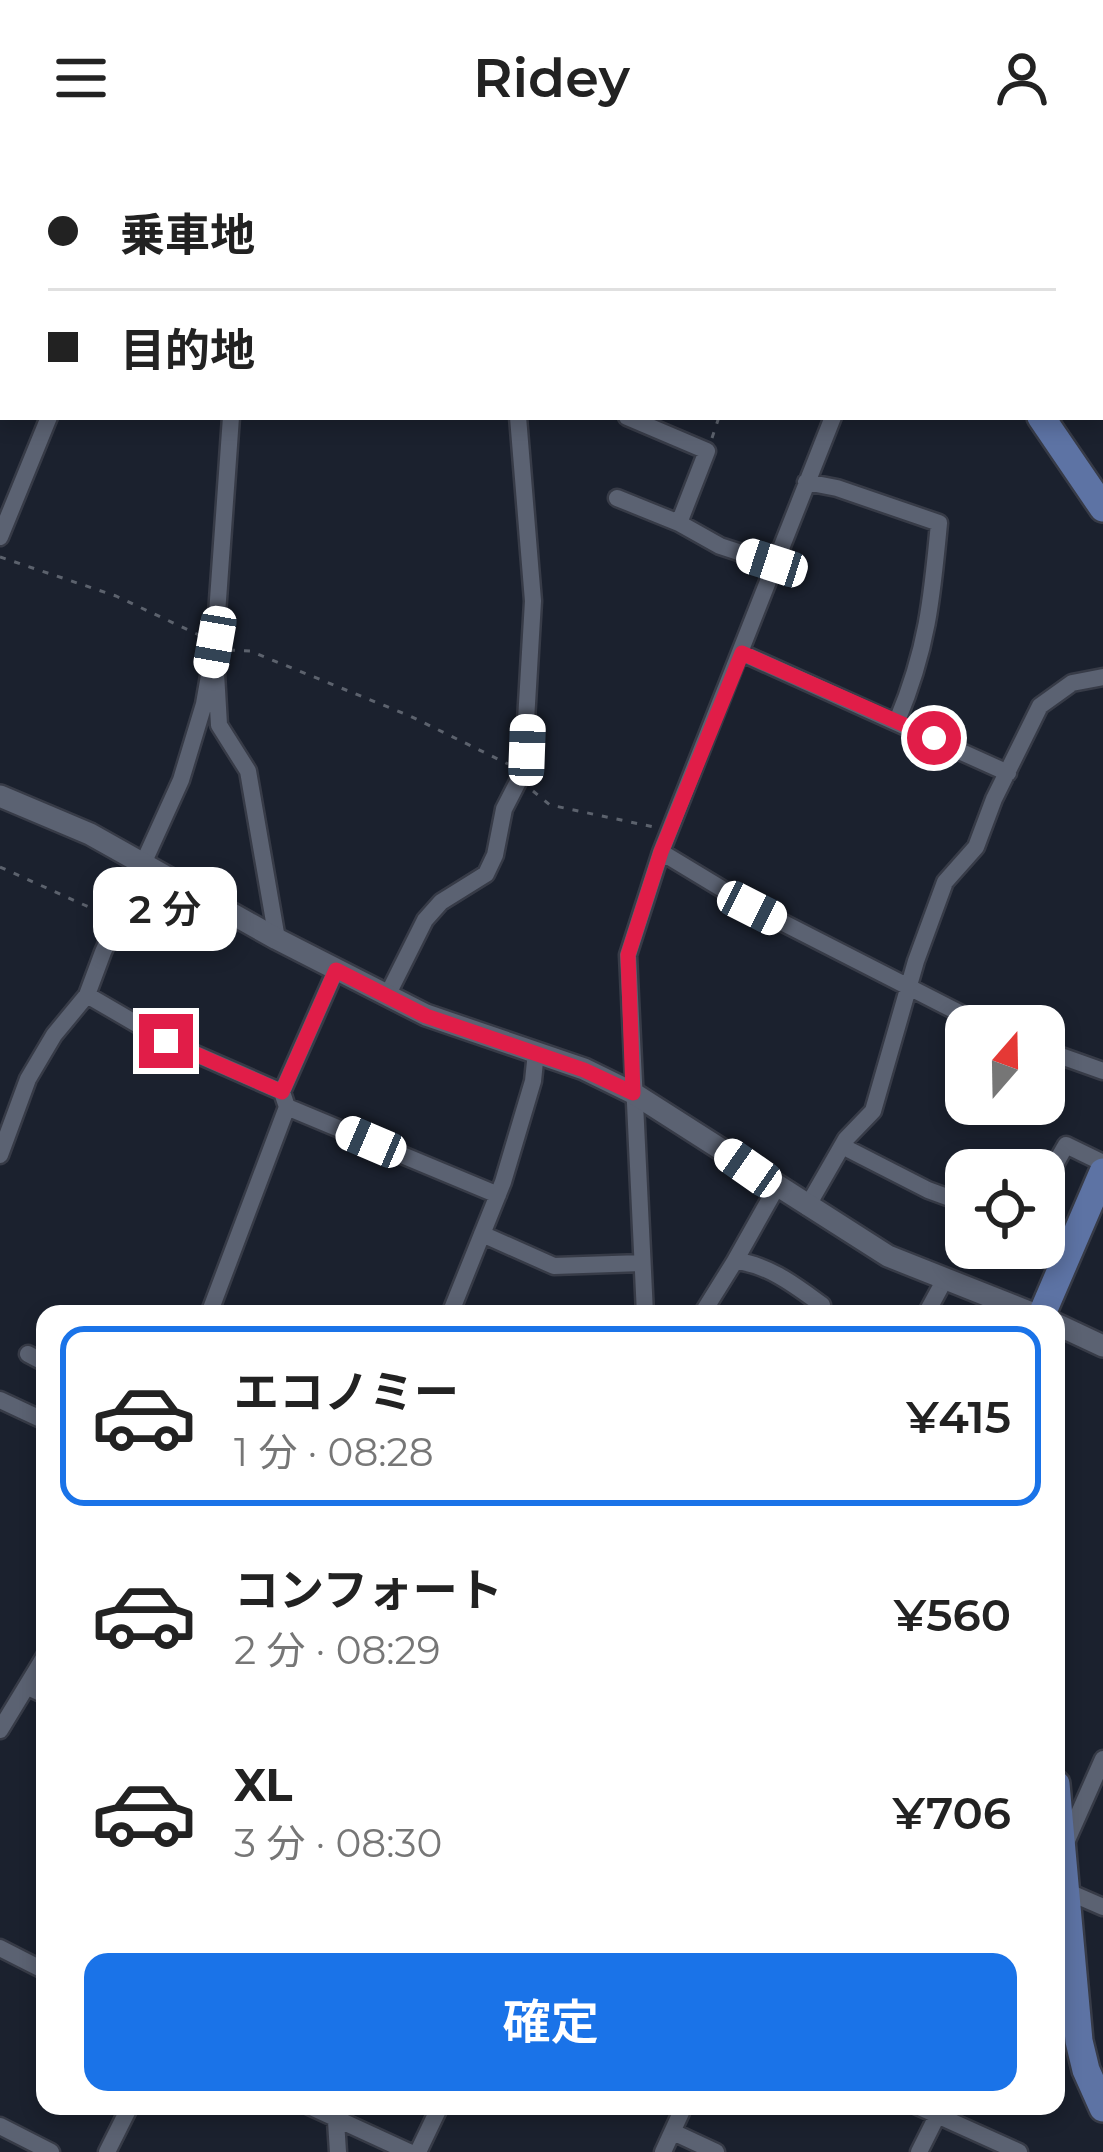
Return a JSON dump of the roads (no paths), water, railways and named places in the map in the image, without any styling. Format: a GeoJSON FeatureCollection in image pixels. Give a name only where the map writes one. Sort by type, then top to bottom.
{"type":"FeatureCollection","features":[{"type":"Feature","properties":{"kind":"main road"},"geometry":{"type":"LineString","coordinates":[[1043,420],[1103,508]]}},
{"type":"Feature","properties":{"kind":"main road"},"geometry":{"type":"LineString","coordinates":[[1042,1305],[1103,1172]]}},
{"type":"Feature","properties":{"kind":"main road"},"geometry":{"type":"LineString","coordinates":[[1065,1910],[1079,2041],[1103,2108]]}},
{"type":"Feature","properties":{"kind":"street"},"geometry":{"type":"LineString","coordinates":[[0,537],[49,420]]}},
{"type":"Feature","properties":{"kind":"street"},"geometry":{"type":"LineString","coordinates":[[0,1155],[28,1078],[54,1035],[88,995],[181,780],[204,704],[215,642],[231,420]]}},
{"type":"Feature","properties":{"kind":"street"},"geometry":{"type":"LineString","coordinates":[[387,996],[425,920],[441,902],[486,874],[495,855],[504,808],[523,772],[533,601],[518,420]]}},
{"type":"Feature","properties":{"kind":"street"},"geometry":{"type":"LineString","coordinates":[[634,420],[707,451],[679,523]]}},
{"type":"Feature","properties":{"kind":"street"},"geometry":{"type":"LineString","coordinates":[[645,1305],[628,955],[661,852],[831,420]]}},
{"type":"Feature","properties":{"kind":"street"},"geometry":{"type":"LineString","coordinates":[[806,482],[939,523],[922,654],[897,721]]}},
{"type":"Feature","properties":{"kind":"street"},"geometry":{"type":"LineString","coordinates":[[617,498],[720,546],[772,563]]}},
{"type":"Feature","properties":{"kind":"street"},"geometry":{"type":"LineString","coordinates":[[215,642],[219,725],[248,771],[277,939]]}},
{"type":"Feature","properties":{"kind":"street"},"geometry":{"type":"LineString","coordinates":[[742,653],[1008,773]]}},
{"type":"Feature","properties":{"kind":"street"},"geometry":{"type":"LineString","coordinates":[[807,1207],[842,1146],[873,1111],[945,882],[976,847],[1040,706],[1072,683],[1103,677]]}},
{"type":"Feature","properties":{"kind":"street"},"geometry":{"type":"LineString","coordinates":[[0,796],[143,861],[387,996],[458,1028],[536,1052],[633,1093],[888,1256],[1014,1305]]}},
{"type":"Feature","properties":{"kind":"street"},"geometry":{"type":"LineString","coordinates":[[661,852],[752,908],[945,1007]]}},
{"type":"Feature","properties":{"kind":"street"},"geometry":{"type":"LineString","coordinates":[[212,1305],[336,970]]}},
{"type":"Feature","properties":{"kind":"street"},"geometry":{"type":"LineString","coordinates":[[88,995],[166,1041],[497,1195]]}},
{"type":"Feature","properties":{"kind":"street"},"geometry":{"type":"LineString","coordinates":[[454,1305],[497,1195],[533,1081],[536,1052]]}},
{"type":"Feature","properties":{"kind":"street"},"geometry":{"type":"LineString","coordinates":[[1065,1057],[1103,1071]]}},
{"type":"Feature","properties":{"kind":"street"},"geometry":{"type":"LineString","coordinates":[[1064,1149],[1066,1145],[1103,1162]]}},
{"type":"Feature","properties":{"kind":"street"},"geometry":{"type":"LineString","coordinates":[[842,1146],[945,1196]]}},
{"type":"Feature","properties":{"kind":"street"},"geometry":{"type":"LineString","coordinates":[[708,1305],[776,1188]]}},
{"type":"Feature","properties":{"kind":"street"},"geometry":{"type":"LineString","coordinates":[[482,1234],[554,1265],[643,1263]]}},
{"type":"Feature","properties":{"kind":"street"},"geometry":{"type":"LineString","coordinates":[[735,1261],[787,1280],[822,1305]]}},
{"type":"Feature","properties":{"kind":"street"},"geometry":{"type":"LineString","coordinates":[[931,1305],[945,1279]]}},
{"type":"Feature","properties":{"kind":"street"},"geometry":{"type":"LineString","coordinates":[[1065,1328],[1103,1346]]}},
{"type":"Feature","properties":{"kind":"street"},"geometry":{"type":"LineString","coordinates":[[0,1424],[4,1402],[36,1417]]}},
{"type":"Feature","properties":{"kind":"street"},"geometry":{"type":"LineString","coordinates":[[0,1730],[36,1691]]}},
{"type":"Feature","properties":{"kind":"street"},"geometry":{"type":"LineString","coordinates":[[1065,1861],[1103,1761]]}},
{"type":"Feature","properties":{"kind":"street"},"geometry":{"type":"LineString","coordinates":[[1065,1875],[1103,1907]]}},
{"type":"Feature","properties":{"kind":"street"},"geometry":{"type":"LineString","coordinates":[[0,1948],[36,1966]]}},
{"type":"Feature","properties":{"kind":"street"},"geometry":{"type":"LineString","coordinates":[[107,2152],[126,2115]]}},
{"type":"Feature","properties":{"kind":"street"},"geometry":{"type":"LineString","coordinates":[[325,2115],[338,2152]]}},
{"type":"Feature","properties":{"kind":"street"},"geometry":{"type":"LineString","coordinates":[[327,2115],[414,2152],[435,2115]]}},
{"type":"Feature","properties":{"kind":"street"},"geometry":{"type":"LineString","coordinates":[[663,2152],[680,2115]]}},
{"type":"Feature","properties":{"kind":"street"},"geometry":{"type":"LineString","coordinates":[[920,2152],[938,2115]]}},
{"type":"Feature","properties":{"kind":"street"},"geometry":{"type":"LineString","coordinates":[[949,2115],[1019,2152]]}},
{"type":"Feature","properties":{"kind":"street"},"geometry":{"type":"LineString","coordinates":[[0,2126],[51,2152]]}},
{"type":"Feature","properties":{"kind":"street"},"geometry":{"type":"LineString","coordinates":[[673,2132],[716,2152]]}}]}
